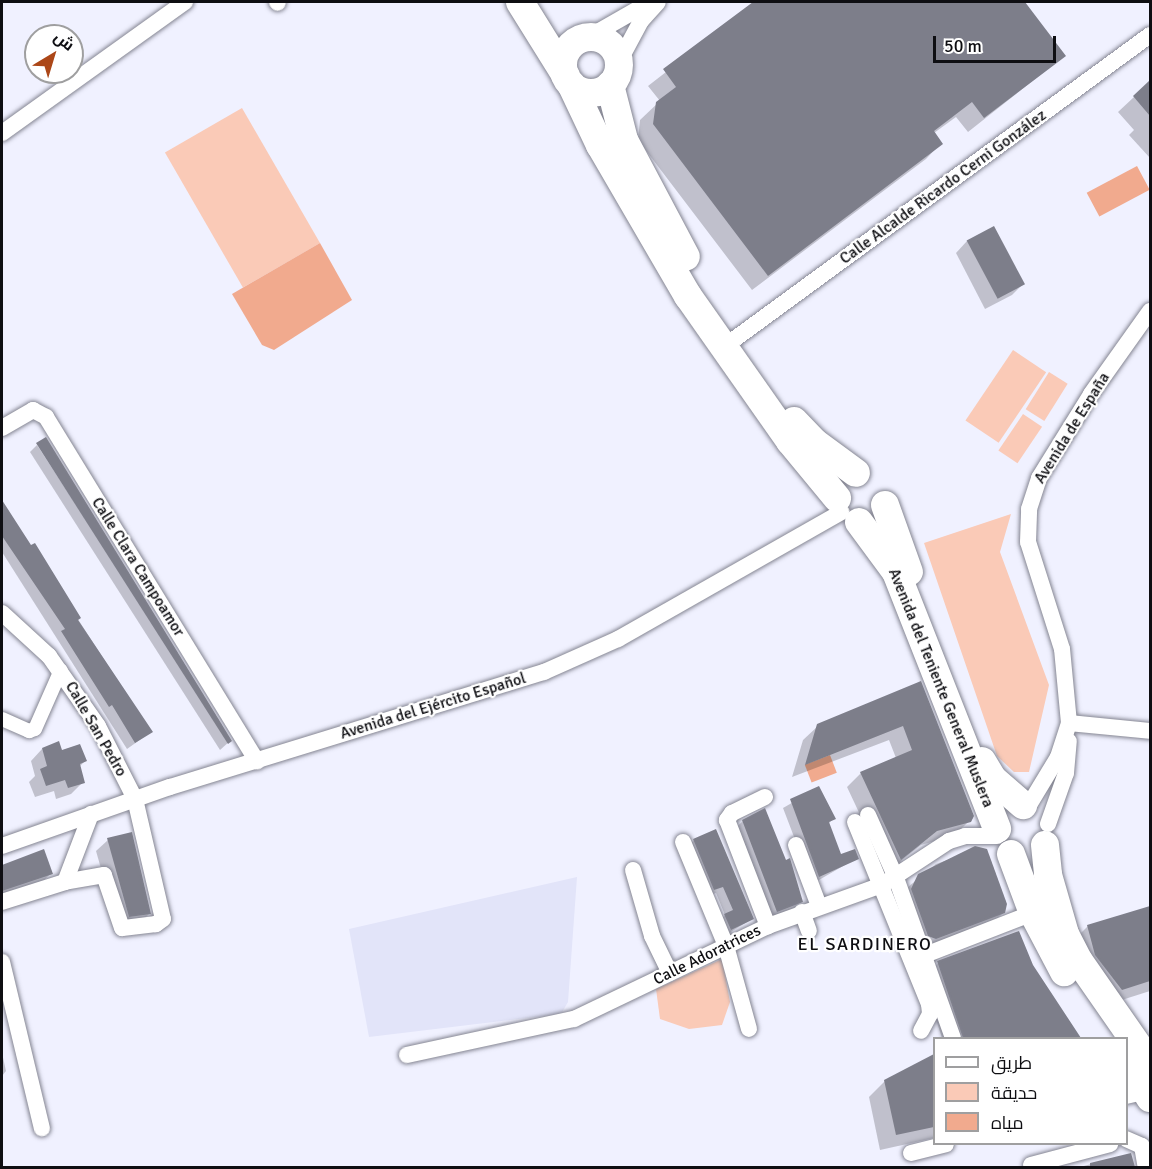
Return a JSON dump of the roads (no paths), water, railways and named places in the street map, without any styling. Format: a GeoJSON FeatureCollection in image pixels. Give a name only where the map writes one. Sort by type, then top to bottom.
{"type":"FeatureCollection","features":[{"type":"Feature","properties":{"kind":"highway"},"geometry":{"type":"LineString","coordinates":[[522,2],[549,25],[586,38],[606,41],[614,74],[615,113],[632,156],[736,338],[796,423],[827,453],[856,473],[877,478],[885,490],[885,505],[875,518],[846,511],[842,482],[856,473]]}},
{"type":"Feature","properties":{"kind":"highway","name":"Avenida del Teniente General Muslera"},"geometry":{"type":"LineString","coordinates":[[522,2],[694,306],[790,441],[896,572],[1002,839]]}},
{"type":"Feature","properties":{"kind":"highway"},"geometry":{"type":"LineString","coordinates":[[586,38],[567,50],[568,80],[586,92],[614,74]]}},
{"type":"Feature","properties":{"kind":"highway","name":"Avenida del Teniente General Muslera"},"geometry":{"type":"LineString","coordinates":[[885,505],[983,762],[1006,794],[1036,820]]}},
{"type":"Feature","properties":{"kind":"highway"},"geometry":{"type":"LineString","coordinates":[[1002,839],[1026,857],[1036,820],[1008,809],[1002,839],[1033,913],[1063,970],[1110,1037]]}},
{"type":"Feature","properties":{"kind":"highway","name":"Avenida de España"},"geometry":{"type":"LineString","coordinates":[[1036,820],[1050,885],[1065,934],[1079,961],[1150,1063]]}},
{"type":"Feature","properties":{"kind":"highway"},"geometry":{"type":"LineString","coordinates":[[1128,1064],[1141,1095]]}},
{"type":"Feature","properties":{"kind":"street"},"geometry":{"type":"LineString","coordinates":[[2,133],[186,2]]}},
{"type":"Feature","properties":{"kind":"street"},"geometry":{"type":"LineString","coordinates":[[586,38],[650,2]]}},
{"type":"Feature","properties":{"kind":"street"},"geometry":{"type":"LineString","coordinates":[[614,74],[635,30],[658,2]]}},
{"type":"Feature","properties":{"kind":"street","name":"Calle Alcalde Ricardo Cerni González"},"geometry":{"type":"LineString","coordinates":[[736,338],[1150,35]]}},
{"type":"Feature","properties":{"kind":"street","name":"Avenida de España"},"geometry":{"type":"LineString","coordinates":[[1036,820],[1068,762],[1069,727],[1062,649],[1028,542],[1029,509],[1039,478],[1090,394],[1150,311]]}},
{"type":"Feature","properties":{"kind":"street","name":"Calle Clara Campoamor"},"geometry":{"type":"LineString","coordinates":[[2,428],[33,410],[46,417],[257,761]]}},
{"type":"Feature","properties":{"kind":"street","name":"Avenida del Ejército Español"},"geometry":{"type":"LineString","coordinates":[[2,846],[135,799],[505,685],[581,656],[846,511]]}},
{"type":"Feature","properties":{"kind":"street","name":"Calle San Pedro"},"geometry":{"type":"LineString","coordinates":[[2,613],[61,670],[98,726],[135,799],[163,915],[160,922],[122,928],[104,875],[65,882]]}},
{"type":"Feature","properties":{"kind":"street"},"geometry":{"type":"LineString","coordinates":[[2,719],[29,730],[35,729],[61,670]]}},
{"type":"Feature","properties":{"kind":"street"},"geometry":{"type":"LineString","coordinates":[[1069,727],[1150,731]]}},
{"type":"Feature","properties":{"kind":"street","name":"Avenida de España"},"geometry":{"type":"LineString","coordinates":[[1036,820],[1069,727]]}},
{"type":"Feature","properties":{"kind":"street"},"geometry":{"type":"LineString","coordinates":[[765,797],[732,813],[727,820],[768,926]]}},
{"type":"Feature","properties":{"kind":"street"},"geometry":{"type":"LineString","coordinates":[[2,902],[65,882],[91,814]]}},
{"type":"Feature","properties":{"kind":"street"},"geometry":{"type":"LineString","coordinates":[[862,819],[924,955],[953,1037]]}},
{"type":"Feature","properties":{"kind":"street","name":"Calle Adoratrices"},"geometry":{"type":"LineString","coordinates":[[407,1054],[574,1019],[768,926],[889,882],[949,841],[964,836],[1002,839]]}},
{"type":"Feature","properties":{"kind":"street"},"geometry":{"type":"LineString","coordinates":[[683,842],[726,946],[749,1029]]}},
{"type":"Feature","properties":{"kind":"street"},"geometry":{"type":"LineString","coordinates":[[796,845],[819,906]]}},
{"type":"Feature","properties":{"kind":"street"},"geometry":{"type":"LineString","coordinates":[[633,870],[652,936],[670,973]]}},
{"type":"Feature","properties":{"kind":"street"},"geometry":{"type":"LineString","coordinates":[[889,882],[929,1004],[930,1014],[921,1031]]}},
{"type":"Feature","properties":{"kind":"street"},"geometry":{"type":"LineString","coordinates":[[802,912],[809,931]]}},
{"type":"Feature","properties":{"kind":"street"},"geometry":{"type":"LineString","coordinates":[[924,955],[1033,913]]}},
{"type":"Feature","properties":{"kind":"street"},"geometry":{"type":"LineString","coordinates":[[2,962],[42,1128]]}},
{"type":"Feature","properties":{"kind":"street"},"geometry":{"type":"LineString","coordinates":[[1128,1140],[1142,1146],[1146,1167]]}},
{"type":"Feature","properties":{"kind":"street"},"geometry":{"type":"LineString","coordinates":[[911,1153],[939,1145]]}},
{"type":"Feature","properties":{"kind":"street"},"geometry":{"type":"LineString","coordinates":[[1031,1165],[1103,1145]]}},
{"type":"Feature","properties":{"kind":"water"},"geometry":{"type":"Polygon","coordinates":[[[1137,166],[1150,190],[1099,217],[1087,193],[1137,166]]]}},
{"type":"Feature","properties":{"kind":"water"},"geometry":{"type":"Polygon","coordinates":[[[320,243],[352,300],[274,350],[262,345],[232,294],[320,243]]]}},
{"type":"Feature","properties":{"kind":"water"},"geometry":{"type":"Polygon","coordinates":[[[830,755],[837,773],[812,782],[805,765],[830,755]]]}},
{"type":"Feature","properties":{"kind":"district","name":"EL SARDINERO"},"geometry":{"type":"Point","coordinates":[865,944]}}]}
